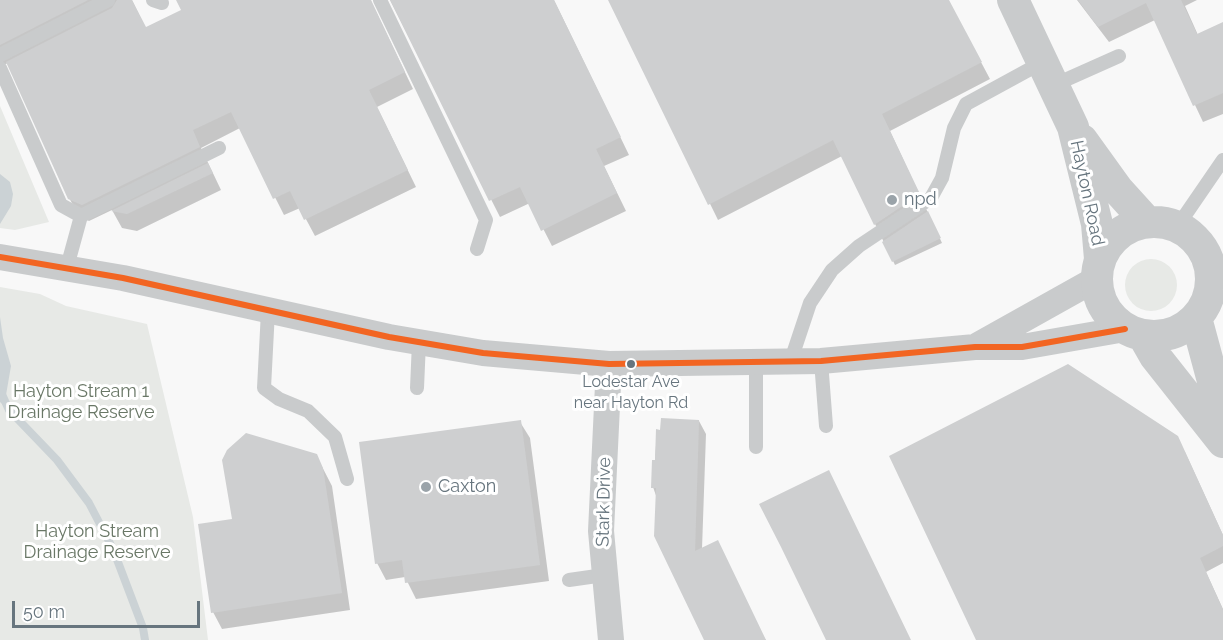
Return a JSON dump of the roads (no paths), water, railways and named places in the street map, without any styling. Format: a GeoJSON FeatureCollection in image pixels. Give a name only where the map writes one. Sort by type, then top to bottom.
{"type":"FeatureCollection","features":[{"type":"Feature","properties":{"kind":"street","name":"Hayton Road"},"geometry":{"type":"LineString","coordinates":[[1013,0],[1073,127],[1118,190],[1147,222]]}},
{"type":"Feature","properties":{"kind":"street","name":"Hayton Road"},"geometry":{"type":"LineString","coordinates":[[1073,127],[1097,224],[1098,269]]}},
{"type":"Feature","properties":{"kind":"street"},"geometry":{"type":"LineString","coordinates":[[1223,418],[1208,307],[1211,271],[1200,240],[1162,222],[1147,222],[1118,234],[1107,245],[1098,269],[1100,298],[1110,316],[1134,332],[1155,356],[1223,442]]}},
{"type":"Feature","properties":{"kind":"street"},"geometry":{"type":"LineString","coordinates":[[6,258],[67,267],[419,342],[483,352],[609,364],[821,361],[975,347],[1022,347],[1134,332],[1163,336],[1181,330],[1208,307]]}},
{"type":"Feature","properties":{"kind":"street"},"geometry":{"type":"LineString","coordinates":[[975,347],[1098,269]]}},
{"type":"Feature","properties":{"kind":"street","name":"Stark Drive"},"geometry":{"type":"LineString","coordinates":[[609,364],[601,531],[610,640]]}},
{"type":"Feature","properties":{"kind":"lane"},"geometry":{"type":"LineString","coordinates":[[0,55],[108,0]]}},
{"type":"Feature","properties":{"kind":"lane"},"geometry":{"type":"LineString","coordinates":[[380,0],[486,220],[477,249]]}},
{"type":"Feature","properties":{"kind":"lane"},"geometry":{"type":"LineString","coordinates":[[791,360],[810,303],[832,270],[859,246],[931,198],[942,178],[954,128],[966,104],[1048,74],[1119,56]]}},
{"type":"Feature","properties":{"kind":"lane"},"geometry":{"type":"LineString","coordinates":[[0,69],[61,205],[81,216]]}},
{"type":"Feature","properties":{"kind":"lane"},"geometry":{"type":"LineString","coordinates":[[67,267],[81,216],[219,148]]}},
{"type":"Feature","properties":{"kind":"lane"},"geometry":{"type":"LineString","coordinates":[[1200,240],[1223,160]]}},
{"type":"Feature","properties":{"kind":"lane"},"geometry":{"type":"LineString","coordinates":[[268,311],[264,388],[279,399],[308,411],[335,437],[347,479]]}},
{"type":"Feature","properties":{"kind":"lane"},"geometry":{"type":"LineString","coordinates":[[417,388],[419,342]]}},
{"type":"Feature","properties":{"kind":"lane"},"geometry":{"type":"LineString","coordinates":[[756,361],[756,447]]}},
{"type":"Feature","properties":{"kind":"lane"},"geometry":{"type":"LineString","coordinates":[[821,361],[826,426]]}},
{"type":"Feature","properties":{"kind":"lane"},"geometry":{"type":"LineString","coordinates":[[568,580],[604,575]]}},
{"type":"Feature","properties":{"kind":"waterway"},"geometry":{"type":"LineString","coordinates":[[0,390],[9,410],[57,460],[89,503],[113,549],[143,628],[145,640]]}},
{"type":"Feature","properties":{"kind":"place","name":"npd"},"geometry":{"type":"Point","coordinates":[892,200]}},
{"type":"Feature","properties":{"kind":"place","name":"Lodestar Ave near Hayton Rd"},"geometry":{"type":"Point","coordinates":[631,364]}},
{"type":"Feature","properties":{"kind":"place","name":"Caxton"},"geometry":{"type":"Point","coordinates":[426,487]}},
{"type":"Feature","properties":{"kind":"park label","name":"Hayton Stream 1 Drainage Reserve"},"geometry":{"type":"Point","coordinates":[81,402]}},
{"type":"Feature","properties":{"kind":"park label","name":"Hayton Stream Drainage Reserve"},"geometry":{"type":"Point","coordinates":[97,542]}}]}
